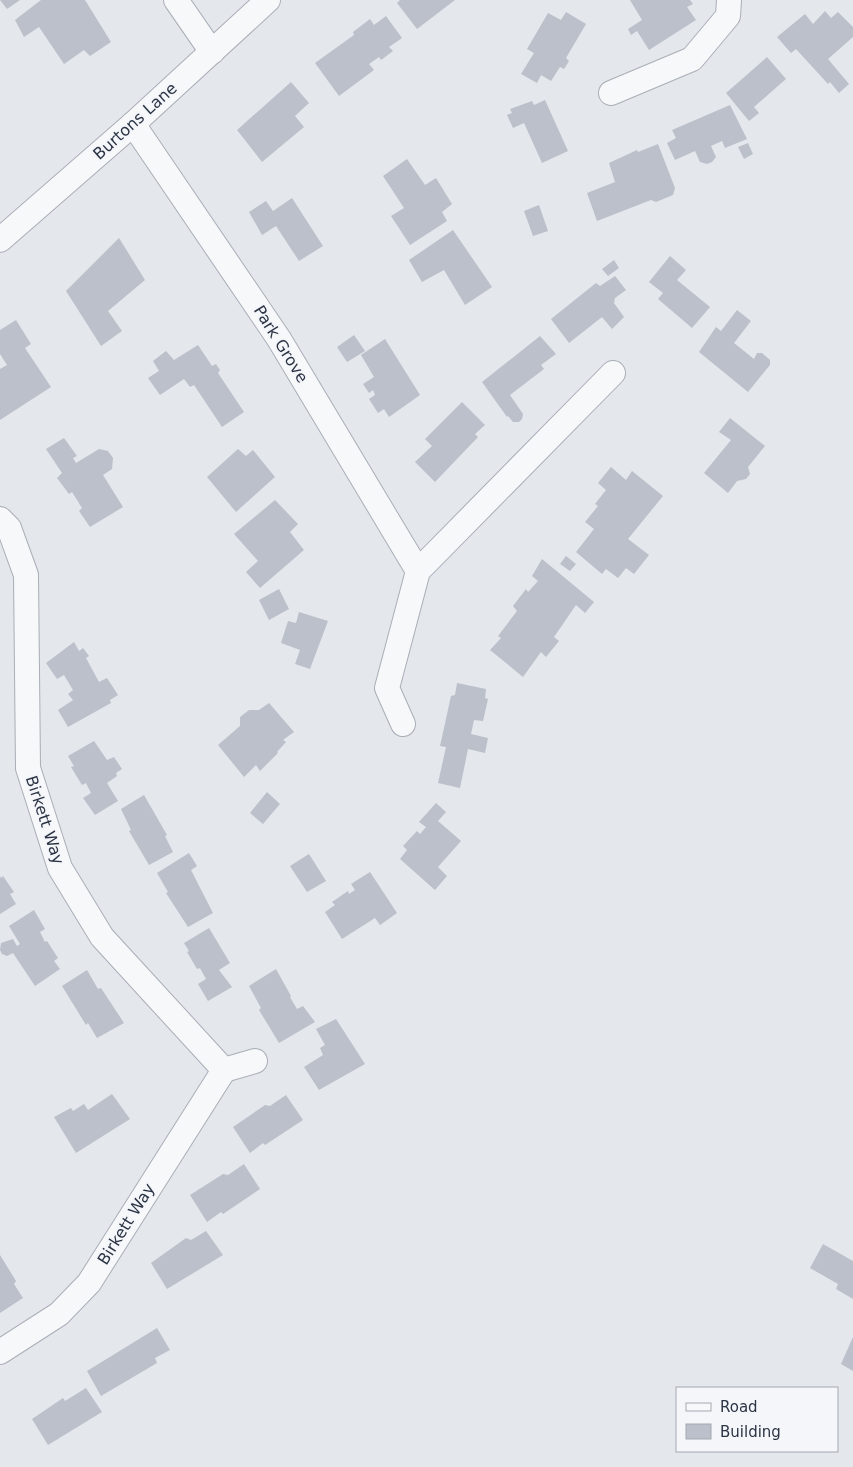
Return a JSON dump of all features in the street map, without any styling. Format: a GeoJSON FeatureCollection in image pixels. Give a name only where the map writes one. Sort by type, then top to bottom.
{"type":"FeatureCollection","features":[{"type":"Feature","properties":{"kind":"street"},"geometry":{"type":"LineString","coordinates":[[176,0],[212,52]]}},
{"type":"Feature","properties":{"kind":"street","name":"Burtons Lane"},"geometry":{"type":"LineString","coordinates":[[0,240],[133,124],[268,0]]}},
{"type":"Feature","properties":{"kind":"street"},"geometry":{"type":"LineString","coordinates":[[611,93],[692,59],[728,16],[728,0]]}},
{"type":"Feature","properties":{"kind":"street","name":"Park Grove"},"geometry":{"type":"LineString","coordinates":[[133,124],[279,339],[418,571]]}},
{"type":"Feature","properties":{"kind":"street"},"geometry":{"type":"LineString","coordinates":[[403,724],[387,688],[418,571],[613,373]]}},
{"type":"Feature","properties":{"kind":"street","name":"Birkett Way"},"geometry":{"type":"LineString","coordinates":[[0,519],[9,528],[26,575],[28,768],[60,868],[102,937],[224,1070],[89,1283],[60,1314],[0,1352]]}},
{"type":"Feature","properties":{"kind":"street"},"geometry":{"type":"LineString","coordinates":[[224,1070],[255,1062]]}},
{"type":"Feature","properties":{"kind":"building"},"geometry":{"type":"Polygon","coordinates":[[[0,0],[20,0],[7,9],[0,0]]]}},
{"type":"Feature","properties":{"kind":"building"},"geometry":{"type":"Polygon","coordinates":[[[41,0],[85,0],[111,42],[90,56],[84,50],[64,64],[39,27],[24,37],[15,20],[41,0]]]}},
{"type":"Feature","properties":{"kind":"building"},"geometry":{"type":"Polygon","coordinates":[[[400,0],[455,0],[417,29],[397,3],[400,0]]]}},
{"type":"Feature","properties":{"kind":"building"},"geometry":{"type":"Polygon","coordinates":[[[630,0],[690,0],[693,4],[687,7],[696,20],[649,50],[637,31],[631,35],[628,29],[642,20],[630,0]]]}},
{"type":"Feature","properties":{"kind":"building"},"geometry":{"type":"Polygon","coordinates":[[[825,11],[831,18],[838,12],[853,27],[853,37],[828,59],[849,84],[839,93],[830,82],[828,84],[796,49],[791,53],[777,37],[805,14],[813,24],[825,11]]]}},
{"type":"Feature","properties":{"kind":"building"},"geometry":{"type":"Polygon","coordinates":[[[566,12],[586,24],[566,58],[569,61],[564,69],[560,67],[551,81],[541,75],[537,83],[521,74],[534,53],[527,49],[548,13],[561,20],[566,12]]]}},
{"type":"Feature","properties":{"kind":"building"},"geometry":{"type":"Polygon","coordinates":[[[386,16],[402,38],[389,47],[393,51],[381,60],[379,57],[369,64],[374,70],[339,96],[315,63],[354,35],[353,32],[370,19],[374,25],[386,16]]]}},
{"type":"Feature","properties":{"kind":"building"},"geometry":{"type":"Polygon","coordinates":[[[767,57],[786,79],[754,107],[759,113],[749,121],[726,93],[767,57]]]}},
{"type":"Feature","properties":{"kind":"building"},"geometry":{"type":"Polygon","coordinates":[[[291,82],[309,103],[295,116],[304,127],[262,162],[237,130],[291,82]]]}},
{"type":"Feature","properties":{"kind":"building"},"geometry":{"type":"Polygon","coordinates":[[[545,100],[568,151],[542,163],[524,123],[513,128],[507,115],[512,113],[510,109],[532,101],[534,105],[545,100]]]}},
{"type":"Feature","properties":{"kind":"building"},"geometry":{"type":"Polygon","coordinates":[[[730,105],[747,139],[725,148],[722,141],[711,146],[716,157],[707,164],[700,162],[695,151],[675,160],[667,143],[676,138],[672,130],[730,105]]]}},
{"type":"Feature","properties":{"kind":"building"},"geometry":{"type":"Polygon","coordinates":[[[748,143],[753,154],[744,159],[738,147],[748,143]]]}},
{"type":"Feature","properties":{"kind":"building"},"geometry":{"type":"Polygon","coordinates":[[[658,144],[675,188],[673,195],[656,202],[651,200],[597,221],[587,193],[615,182],[609,163],[637,150],[638,152],[658,144]]]}},
{"type":"Feature","properties":{"kind":"building"},"geometry":{"type":"Polygon","coordinates":[[[407,159],[425,185],[436,178],[452,204],[442,212],[447,221],[410,245],[391,216],[404,208],[383,176],[407,159]]]}},
{"type":"Feature","properties":{"kind":"building"},"geometry":{"type":"Polygon","coordinates":[[[292,198],[323,246],[299,261],[276,226],[262,235],[249,212],[266,201],[273,211],[292,198]]]}},
{"type":"Feature","properties":{"kind":"building"},"geometry":{"type":"Polygon","coordinates":[[[539,205],[548,231],[533,236],[524,211],[539,205]]]}},
{"type":"Feature","properties":{"kind":"building"},"geometry":{"type":"Polygon","coordinates":[[[453,230],[492,287],[465,305],[444,270],[422,282],[409,260],[453,230]]]}},
{"type":"Feature","properties":{"kind":"building"},"geometry":{"type":"Polygon","coordinates":[[[119,238],[145,280],[108,311],[122,331],[101,346],[66,291],[119,238]]]}},
{"type":"Feature","properties":{"kind":"building"},"geometry":{"type":"Polygon","coordinates":[[[670,256],[686,270],[677,280],[710,307],[692,328],[658,299],[663,293],[649,282],[670,256]]]}},
{"type":"Feature","properties":{"kind":"building"},"geometry":{"type":"Polygon","coordinates":[[[614,260],[619,268],[608,276],[602,269],[614,260]]]}},
{"type":"Feature","properties":{"kind":"building"},"geometry":{"type":"Polygon","coordinates":[[[615,276],[626,290],[615,298],[614,303],[624,317],[612,329],[602,317],[569,343],[551,319],[596,283],[600,286],[615,276]]]}},
{"type":"Feature","properties":{"kind":"building"},"geometry":{"type":"Polygon","coordinates":[[[737,310],[751,321],[734,343],[754,359],[757,353],[762,353],[770,360],[770,365],[748,392],[699,352],[716,327],[721,331],[737,310]]]}},
{"type":"Feature","properties":{"kind":"building"},"geometry":{"type":"Polygon","coordinates":[[[16,320],[31,344],[25,348],[51,387],[0,420],[0,369],[7,365],[0,354],[0,330],[16,320]]]}},
{"type":"Feature","properties":{"kind":"building"},"geometry":{"type":"Polygon","coordinates":[[[354,335],[365,351],[347,362],[337,347],[354,335]]]}},
{"type":"Feature","properties":{"kind":"building"},"geometry":{"type":"Polygon","coordinates":[[[540,336],[556,354],[541,365],[544,369],[510,395],[523,414],[519,422],[513,422],[507,417],[482,382],[540,336]]]}},
{"type":"Feature","properties":{"kind":"building"},"geometry":{"type":"Polygon","coordinates":[[[385,339],[420,395],[389,417],[384,409],[378,413],[369,399],[375,395],[373,390],[369,393],[363,384],[374,377],[361,355],[385,339]]]}},
{"type":"Feature","properties":{"kind":"building"},"geometry":{"type":"Polygon","coordinates":[[[198,345],[212,366],[216,364],[220,370],[218,373],[244,412],[222,427],[194,385],[190,387],[184,379],[160,395],[148,378],[159,371],[153,361],[166,351],[174,360],[198,345]]]}},
{"type":"Feature","properties":{"kind":"building"},"geometry":{"type":"Polygon","coordinates":[[[462,402],[485,425],[475,434],[478,437],[435,482],[415,462],[432,446],[425,439],[462,402]]]}},
{"type":"Feature","properties":{"kind":"building"},"geometry":{"type":"Polygon","coordinates":[[[730,418],[765,446],[748,467],[750,474],[746,479],[737,481],[728,493],[704,473],[731,440],[719,432],[730,418]]]}},
{"type":"Feature","properties":{"kind":"building"},"geometry":{"type":"Polygon","coordinates":[[[64,438],[77,456],[73,458],[76,463],[99,449],[108,451],[113,458],[112,469],[103,475],[123,507],[90,527],[79,511],[82,508],[72,492],[69,494],[57,478],[62,473],[46,449],[64,438]]]}},
{"type":"Feature","properties":{"kind":"building"},"geometry":{"type":"Polygon","coordinates":[[[238,449],[246,456],[253,450],[275,477],[236,512],[207,477],[238,449]]]}},
{"type":"Feature","properties":{"kind":"building"},"geometry":{"type":"Polygon","coordinates":[[[611,467],[626,480],[632,471],[663,496],[628,539],[649,555],[634,574],[626,568],[618,578],[606,569],[602,574],[576,552],[594,529],[585,522],[598,506],[595,504],[606,490],[598,483],[611,467]]]}},
{"type":"Feature","properties":{"kind":"building"},"geometry":{"type":"Polygon","coordinates":[[[275,500],[298,524],[290,532],[304,550],[260,588],[246,572],[258,561],[234,534],[275,500]]]}},
{"type":"Feature","properties":{"kind":"building"},"geometry":{"type":"Polygon","coordinates":[[[566,556],[576,564],[570,571],[560,564],[566,556]]]}},
{"type":"Feature","properties":{"kind":"building"},"geometry":{"type":"Polygon","coordinates":[[[542,559],[594,602],[585,613],[576,605],[554,637],[559,641],[546,657],[541,652],[523,677],[490,650],[501,638],[498,636],[517,611],[513,606],[526,589],[528,592],[538,581],[532,576],[542,559]]]}},
{"type":"Feature","properties":{"kind":"building"},"geometry":{"type":"Polygon","coordinates":[[[279,589],[289,609],[269,620],[259,600],[279,589]]]}},
{"type":"Feature","properties":{"kind":"building"},"geometry":{"type":"Polygon","coordinates":[[[299,612],[328,621],[310,669],[295,664],[300,650],[281,643],[288,621],[296,623],[299,612]]]}},
{"type":"Feature","properties":{"kind":"building"},"geometry":{"type":"Polygon","coordinates":[[[74,642],[79,651],[83,648],[89,656],[86,658],[99,682],[107,678],[118,695],[110,700],[111,703],[68,727],[58,710],[73,700],[68,694],[73,690],[64,675],[57,679],[46,663],[74,642]]]}},
{"type":"Feature","properties":{"kind":"building"},"geometry":{"type":"Polygon","coordinates":[[[457,683],[486,689],[485,698],[488,699],[483,721],[474,720],[471,734],[488,738],[485,753],[468,749],[460,788],[438,783],[446,747],[440,746],[451,696],[455,695],[457,683]]]}},
{"type":"Feature","properties":{"kind":"building"},"geometry":{"type":"Polygon","coordinates":[[[269,703],[294,732],[283,740],[286,742],[278,753],[260,771],[256,765],[244,777],[218,745],[240,726],[240,717],[249,710],[259,710],[269,703]]]}},
{"type":"Feature","properties":{"kind":"building"},"geometry":{"type":"Polygon","coordinates":[[[94,741],[107,760],[114,757],[122,769],[116,773],[117,776],[107,783],[118,801],[95,815],[83,798],[91,793],[86,783],[82,785],[71,767],[74,766],[68,756],[94,741]]]}},
{"type":"Feature","properties":{"kind":"building"},"geometry":{"type":"Polygon","coordinates":[[[267,792],[280,804],[263,824],[250,813],[267,792]]]}},
{"type":"Feature","properties":{"kind":"building"},"geometry":{"type":"Polygon","coordinates":[[[144,795],[167,835],[165,836],[173,852],[149,865],[129,831],[131,830],[121,809],[144,795]]]}},
{"type":"Feature","properties":{"kind":"building"},"geometry":{"type":"Polygon","coordinates":[[[436,803],[446,812],[438,821],[461,841],[438,867],[447,876],[435,890],[400,859],[407,850],[403,846],[417,831],[420,834],[426,827],[419,822],[436,803]]]}},
{"type":"Feature","properties":{"kind":"building"},"geometry":{"type":"Polygon","coordinates":[[[189,853],[197,866],[191,870],[213,913],[188,927],[166,893],[168,892],[157,873],[189,853]]]}},
{"type":"Feature","properties":{"kind":"building"},"geometry":{"type":"Polygon","coordinates":[[[309,854],[326,881],[307,892],[290,866],[309,854]]]}},
{"type":"Feature","properties":{"kind":"building"},"geometry":{"type":"Polygon","coordinates":[[[370,872],[397,913],[380,925],[375,918],[342,939],[325,912],[335,905],[332,902],[348,891],[349,894],[355,890],[351,884],[370,872]]]}},
{"type":"Feature","properties":{"kind":"building"},"geometry":{"type":"Polygon","coordinates":[[[0,876],[1,878],[3,876],[14,892],[10,894],[16,904],[0,914],[0,876]]]}},
{"type":"Feature","properties":{"kind":"building"},"geometry":{"type":"Polygon","coordinates":[[[34,910],[45,929],[40,932],[45,942],[47,941],[58,958],[54,961],[60,969],[35,986],[13,953],[7,956],[2,954],[0,950],[1,943],[13,939],[17,946],[20,944],[9,926],[34,910]]]}},
{"type":"Feature","properties":{"kind":"building"},"geometry":{"type":"Polygon","coordinates":[[[209,928],[230,963],[219,970],[232,987],[208,1001],[198,984],[206,979],[200,968],[197,969],[184,943],[209,928]]]}},
{"type":"Feature","properties":{"kind":"building"},"geometry":{"type":"Polygon","coordinates":[[[276,969],[297,1009],[303,1006],[315,1022],[279,1043],[259,1010],[261,1008],[249,986],[276,969]]]}},
{"type":"Feature","properties":{"kind":"building"},"geometry":{"type":"Polygon","coordinates":[[[87,970],[98,989],[101,988],[124,1023],[97,1038],[88,1023],[86,1025],[62,986],[87,970]]]}},
{"type":"Feature","properties":{"kind":"building"},"geometry":{"type":"Polygon","coordinates":[[[336,1019],[365,1064],[319,1090],[304,1067],[323,1055],[320,1048],[325,1045],[316,1029],[336,1019]]]}},
{"type":"Feature","properties":{"kind":"building"},"geometry":{"type":"Polygon","coordinates":[[[112,1094],[130,1119],[76,1153],[54,1117],[71,1108],[73,1111],[84,1104],[88,1110],[112,1094]]]}},
{"type":"Feature","properties":{"kind":"building"},"geometry":{"type":"Polygon","coordinates":[[[286,1095],[303,1120],[265,1145],[263,1143],[250,1153],[233,1127],[265,1105],[270,1106],[286,1095]]]}},
{"type":"Feature","properties":{"kind":"building"},"geometry":{"type":"Polygon","coordinates":[[[244,1164],[260,1189],[223,1214],[221,1212],[207,1222],[190,1195],[223,1174],[228,1175],[244,1164]]]}},
{"type":"Feature","properties":{"kind":"building"},"geometry":{"type":"Polygon","coordinates":[[[206,1231],[223,1255],[167,1289],[151,1263],[186,1238],[191,1240],[206,1231]]]}},
{"type":"Feature","properties":{"kind":"building"},"geometry":{"type":"Polygon","coordinates":[[[823,1244],[853,1261],[853,1299],[836,1289],[838,1284],[810,1268],[823,1244]]]}},
{"type":"Feature","properties":{"kind":"building"},"geometry":{"type":"Polygon","coordinates":[[[0,1255],[16,1281],[14,1284],[23,1298],[0,1313],[0,1255]]]}},
{"type":"Feature","properties":{"kind":"building"},"geometry":{"type":"Polygon","coordinates":[[[157,1328],[170,1350],[155,1358],[157,1363],[101,1396],[87,1371],[157,1328]]]}},
{"type":"Feature","properties":{"kind":"building"},"geometry":{"type":"Polygon","coordinates":[[[853,1337],[853,1371],[841,1364],[853,1337]]]}},
{"type":"Feature","properties":{"kind":"building"},"geometry":{"type":"Polygon","coordinates":[[[86,1388],[102,1412],[48,1445],[32,1419],[63,1398],[65,1401],[86,1388]]]}}]}
